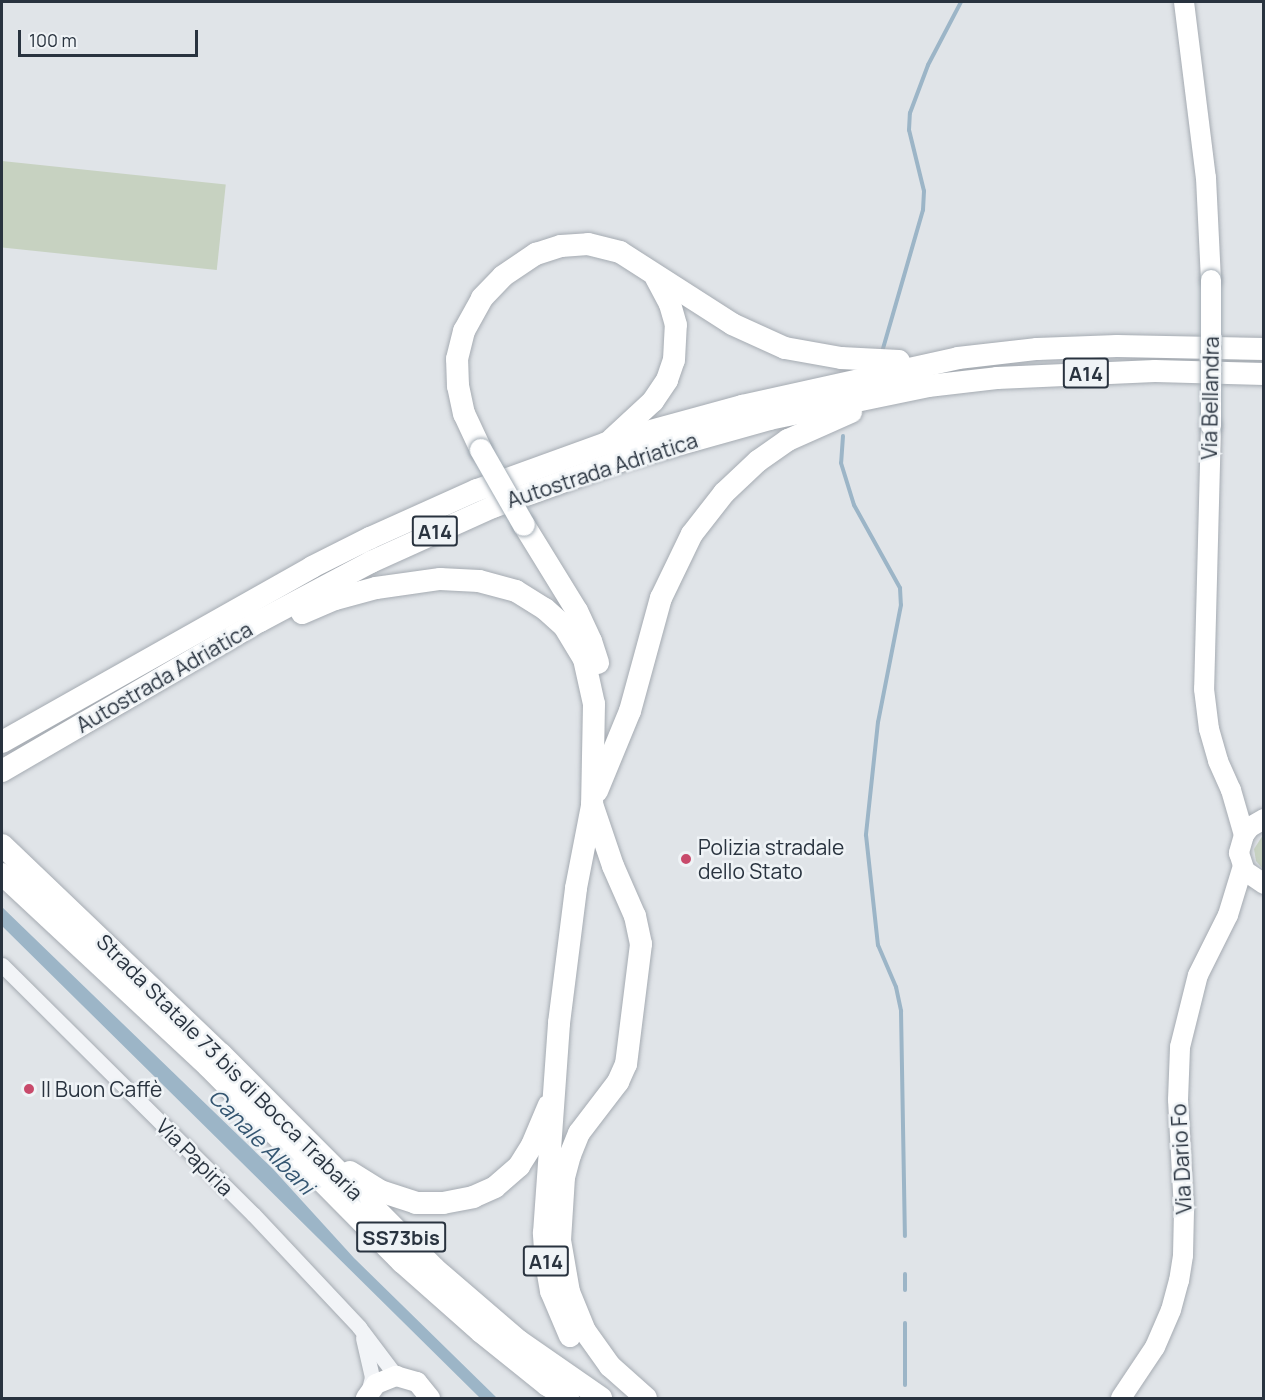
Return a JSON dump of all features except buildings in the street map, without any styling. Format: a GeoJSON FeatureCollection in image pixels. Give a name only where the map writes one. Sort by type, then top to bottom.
{"type":"FeatureCollection","features":[{"type":"Feature","properties":{"kind":"highway","name":"A14"},"geometry":{"type":"LineString","coordinates":[[632,1398],[602,1375],[580,1350],[564,1323],[551,1291],[544,1233],[552,1148],[554,1094],[571,923],[592,804],[602,713],[597,660],[577,611],[481,450],[461,403],[457,359],[470,318],[492,286],[515,266],[536,254],[575,245],[595,245],[620,252],[741,329],[794,351],[848,359],[941,360]]}},
{"type":"Feature","properties":{"kind":"highway","name":"A14"},"geometry":{"type":"LineString","coordinates":[[607,443],[653,401],[667,380],[674,360],[677,342],[675,320],[667,297],[654,274]]}},
{"type":"Feature","properties":{"kind":"highway","name":"Autostrada Adriatica"},"geometry":{"type":"LineString","coordinates":[[2,742],[362,543],[477,490],[607,443],[742,406],[941,360],[1000,352],[1075,347],[1178,345],[1263,349]]}},
{"type":"Feature","properties":{"kind":"highway","name":"Autostrada Adriatica"},"geometry":{"type":"LineString","coordinates":[[2,771],[337,579],[406,545],[511,500],[611,464],[695,438],[909,389],[997,378],[1080,374],[1177,370],[1263,374]]}},
{"type":"Feature","properties":{"kind":"highway","name":"A14"},"geometry":{"type":"LineString","coordinates":[[592,804],[630,711],[665,589],[684,548],[703,519],[744,473],[780,446],[822,424],[909,389]]}},
{"type":"Feature","properties":{"kind":"highway","name":"A14"},"geometry":{"type":"LineString","coordinates":[[152,685],[301,613],[358,592],[447,579],[472,580],[500,585],[516,591],[551,614],[568,632],[584,659],[594,704],[592,804],[613,866],[635,916],[641,951],[626,1064],[618,1082],[579,1133],[570,1155],[564,1177],[560,1247],[569,1292],[585,1331],[610,1366],[646,1398]]}},
{"type":"Feature","properties":{"kind":"highway","name":"Strada Statale 73 bis di Bocca Trabaria"},"geometry":{"type":"LineString","coordinates":[[2,845],[220,1054],[447,1280],[519,1341],[600,1398]]}},
{"type":"Feature","properties":{"kind":"highway","name":"Strada Statale 73 bis di Bocca Trabaria"},"geometry":{"type":"LineString","coordinates":[[2,874],[208,1066],[402,1262],[554,1392],[568,1398]]}},
{"type":"Feature","properties":{"kind":"highway"},"geometry":{"type":"LineString","coordinates":[[220,1054],[280,1103],[358,1178],[380,1191],[422,1204],[468,1199],[504,1180],[528,1152],[554,1094]]}},
{"type":"Feature","properties":{"kind":"main road","name":"Via Bellandra"},"geometry":{"type":"LineString","coordinates":[[1184,2],[1206,178],[1211,280],[1211,426],[1204,689],[1209,729],[1244,835]]}},
{"type":"Feature","properties":{"kind":"main road","name":"Via Bellandra"},"geometry":{"type":"LineString","coordinates":[[1231,790],[1249,809],[1263,818],[1250,827],[1244,835],[1239,853],[1243,866]]}},
{"type":"Feature","properties":{"kind":"main road"},"geometry":{"type":"LineString","coordinates":[[1243,866],[1252,878],[1263,886]]}},
{"type":"Feature","properties":{"kind":"main road","name":"Via Dario Fo"},"geometry":{"type":"LineString","coordinates":[[1121,1398],[1155,1347],[1171,1310],[1179,1281],[1184,1219],[1178,1100],[1180,1047],[1198,975],[1228,915],[1243,866]]}},
{"type":"Feature","properties":{"kind":"main road","name":"Via Dario Fo"},"geometry":{"type":"LineString","coordinates":[[1228,915],[1263,886]]}},
{"type":"Feature","properties":{"kind":"main road"},"geometry":{"type":"LineString","coordinates":[[366,1397],[382,1380],[396,1376],[417,1382],[430,1398]]}},
{"type":"Feature","properties":{"kind":"street","name":"Via Papiria"},"geometry":{"type":"LineString","coordinates":[[2,965],[253,1214],[359,1327],[396,1376]]}},
{"type":"Feature","properties":{"kind":"street","name":"Via Papiria"},"geometry":{"type":"LineString","coordinates":[[359,1327],[370,1357],[372,1377],[366,1397]]}},
{"type":"Feature","properties":{"kind":"green space"},"geometry":{"type":"Polygon","coordinates":[[[2,161],[226,185],[217,270],[2,247],[2,161]]]}},
{"type":"Feature","properties":{"kind":"green space"},"geometry":{"type":"Polygon","coordinates":[[[1263,835],[1263,869],[1256,861],[1254,849],[1263,835]]]}},
{"type":"Feature","properties":{"kind":"water"},"geometry":{"type":"Polygon","coordinates":[[[2,907],[273,1169],[354,1258],[497,1398],[480,1398],[2,926],[2,907]]]}},
{"type":"Feature","properties":{"kind":"waterway"},"geometry":{"type":"LineString","coordinates":[[882,352],[923,210],[924,191],[909,130],[910,113],[928,65],[961,2]]}},
{"type":"Feature","properties":{"kind":"waterway"},"geometry":{"type":"LineString","coordinates":[[843,436],[841,463],[854,505],[900,588],[901,605],[878,722],[866,835],[878,945],[896,987],[901,1011],[905,1236]]}},
{"type":"Feature","properties":{"kind":"waterway"},"geometry":{"type":"LineString","coordinates":[[905,1274],[905,1290]]}},
{"type":"Feature","properties":{"kind":"waterway"},"geometry":{"type":"LineString","coordinates":[[905,1323],[905,1385]]}},
{"type":"Feature","properties":{"kind":"place","name":"Polizia stradale dello Stato"},"geometry":{"type":"Point","coordinates":[686,859]}},
{"type":"Feature","properties":{"kind":"place","name":"Il Buon Caffè"},"geometry":{"type":"Point","coordinates":[29,1089]}},
{"type":"Feature","properties":{"kind":"water label","name":"Canale Albani"},"geometry":{"type":"Point","coordinates":[261,1142]}}]}
